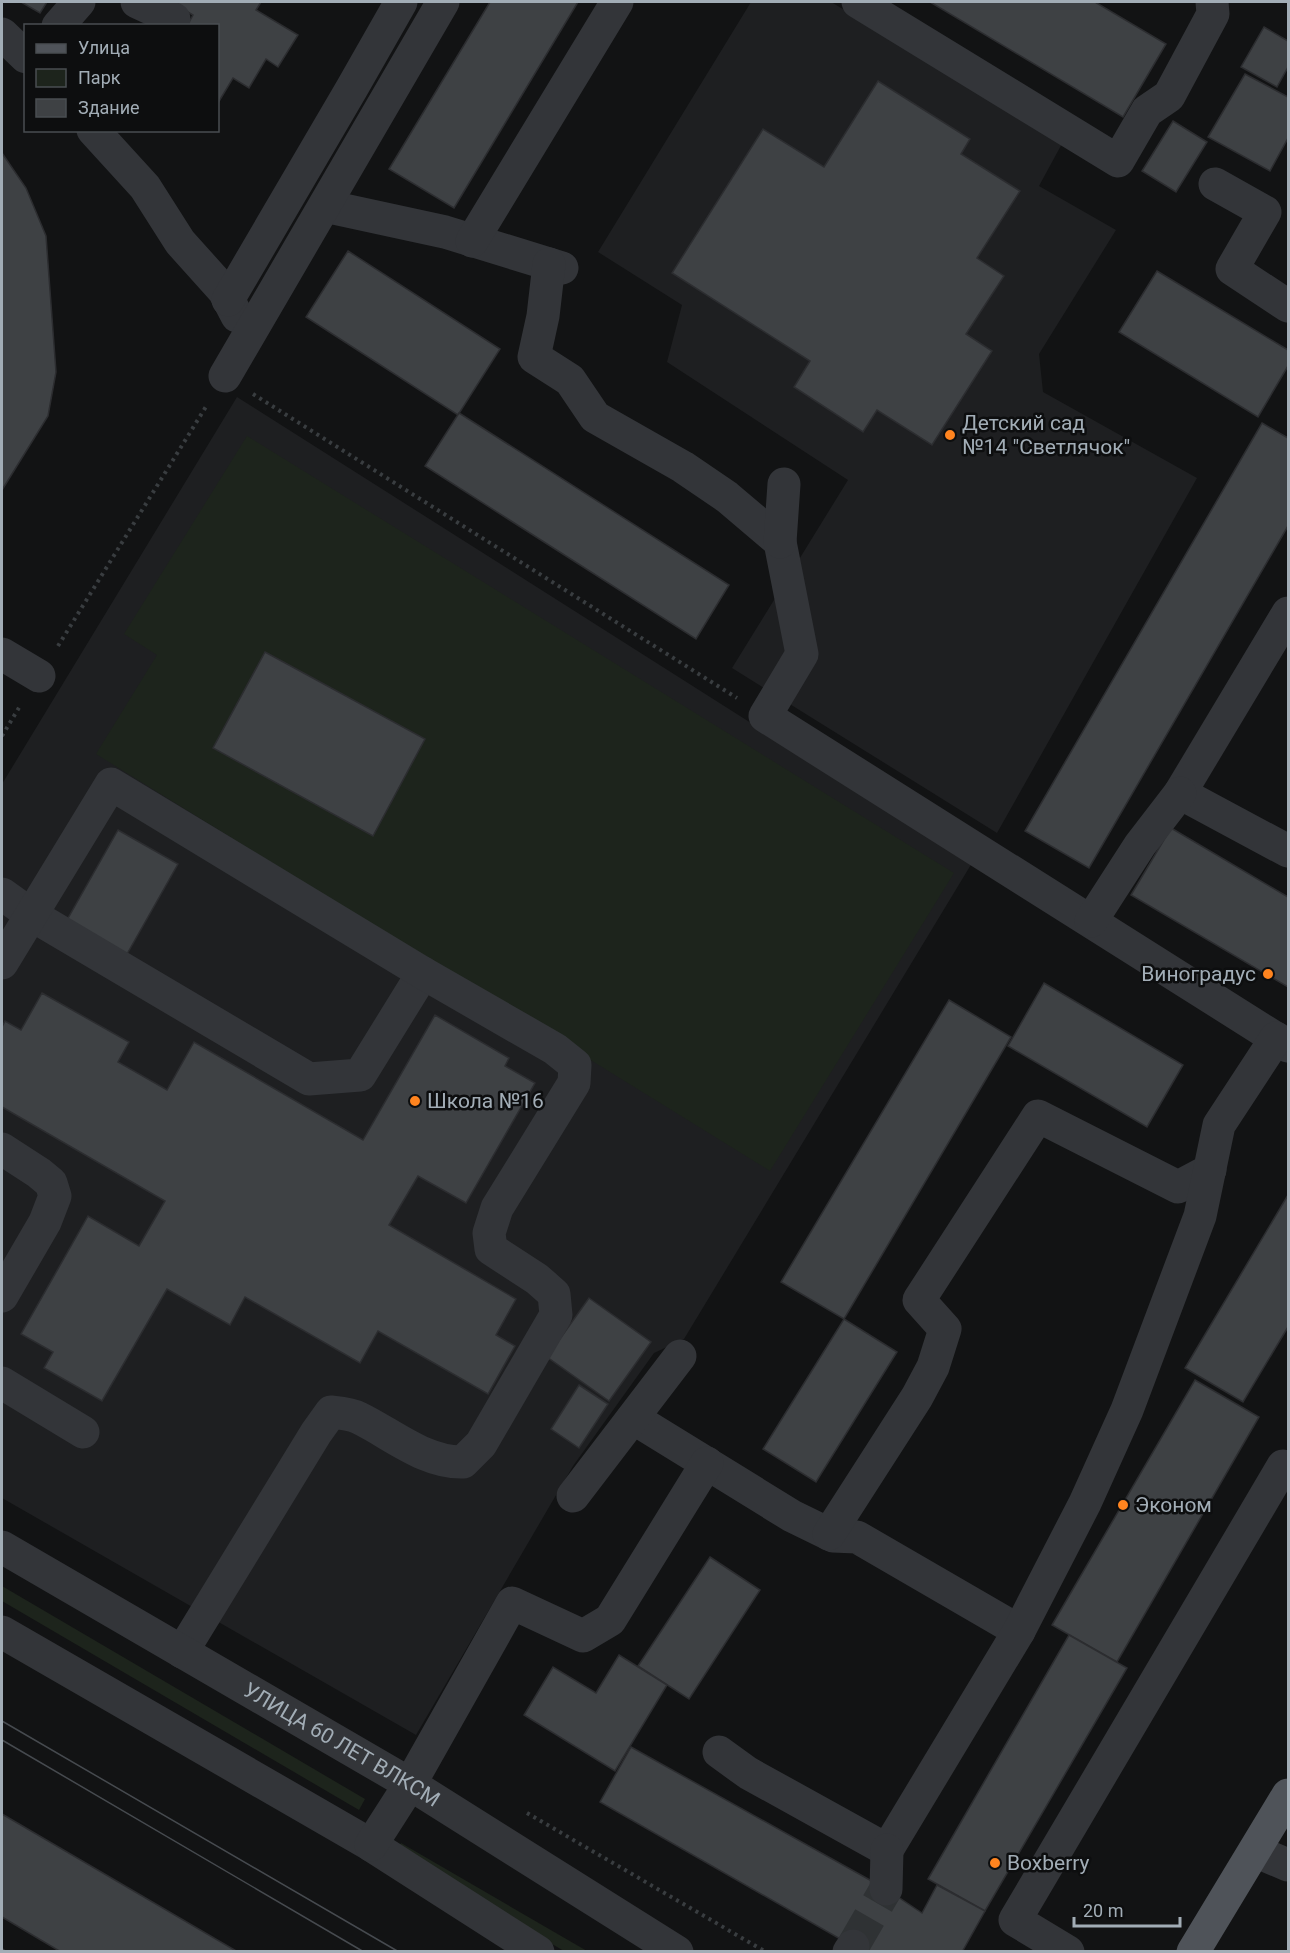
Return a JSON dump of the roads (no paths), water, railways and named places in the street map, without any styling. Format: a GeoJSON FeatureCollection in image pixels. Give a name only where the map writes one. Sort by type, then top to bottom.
{"type":"FeatureCollection","features":[{"type":"Feature","properties":{"kind":"main road"},"geometry":{"type":"LineString","coordinates":[[1193,1952],[1288,1795]]}},
{"type":"Feature","properties":{"kind":"street"},"geometry":{"type":"LineString","coordinates":[[60,24],[79,2]]}},
{"type":"Feature","properties":{"kind":"street"},"geometry":{"type":"LineString","coordinates":[[137,2],[174,20]]}},
{"type":"Feature","properties":{"kind":"street"},"geometry":{"type":"LineString","coordinates":[[228,300],[401,2]]}},
{"type":"Feature","properties":{"kind":"street"},"geometry":{"type":"LineString","coordinates":[[225,376],[443,2]]}},
{"type":"Feature","properties":{"kind":"street"},"geometry":{"type":"LineString","coordinates":[[472,241],[617,2]]}},
{"type":"Feature","properties":{"kind":"street"},"geometry":{"type":"LineString","coordinates":[[858,2],[1118,161],[1147,111],[1169,96],[1213,14],[1212,2]]}},
{"type":"Feature","properties":{"kind":"street"},"geometry":{"type":"LineString","coordinates":[[2,34],[24,55]]}},
{"type":"Feature","properties":{"kind":"street"},"geometry":{"type":"LineString","coordinates":[[95,132],[145,187],[180,242],[224,291],[247,337]]}},
{"type":"Feature","properties":{"kind":"street"},"geometry":{"type":"LineString","coordinates":[[1215,184],[1265,212],[1232,269],[1288,306]]}},
{"type":"Feature","properties":{"kind":"street"},"geometry":{"type":"LineString","coordinates":[[325,206],[445,232],[555,266],[534,357],[570,380],[595,417],[682,467],[727,497],[780,542]]}},
{"type":"Feature","properties":{"kind":"street"},"geometry":{"type":"LineString","coordinates":[[784,484],[780,542],[802,654],[765,716],[1282,1042],[1219,1125],[1200,1216],[1127,1410],[1085,1503],[1019,1631],[887,1850],[886,1889]]}},
{"type":"Feature","properties":{"kind":"street"},"geometry":{"type":"LineString","coordinates":[[1091,921],[1140,845],[1180,793],[1287,619]]}},
{"type":"Feature","properties":{"kind":"street"},"geometry":{"type":"LineString","coordinates":[[2,654],[39,676]]}},
{"type":"Feature","properties":{"kind":"street"},"geometry":{"type":"LineString","coordinates":[[2,963],[111,784],[423,973],[555,1049],[574,1065],[574,1083],[497,1208],[489,1233],[491,1250],[537,1279],[554,1294],[556,1315],[481,1444],[463,1462],[450,1462],[432,1457],[357,1417],[331,1412],[182,1652]]}},
{"type":"Feature","properties":{"kind":"street"},"geometry":{"type":"LineString","coordinates":[[1180,793],[1288,851]]}},
{"type":"Feature","properties":{"kind":"street"},"geometry":{"type":"LineString","coordinates":[[2,894],[30,914],[309,1079],[360,1075],[423,973]]}},
{"type":"Feature","properties":{"kind":"street"},"geometry":{"type":"LineString","coordinates":[[829,1534],[917,1397],[933,1367],[945,1329],[919,1300],[1038,1116],[1178,1187],[1210,1170]]}},
{"type":"Feature","properties":{"kind":"street"},"geometry":{"type":"LineString","coordinates":[[2,1149],[51,1183],[55,1196],[45,1222],[2,1296]]}},
{"type":"Feature","properties":{"kind":"street"},"geometry":{"type":"LineString","coordinates":[[573,1496],[680,1356]]}},
{"type":"Feature","properties":{"kind":"street"},"geometry":{"type":"LineString","coordinates":[[2,1383],[83,1432]]}},
{"type":"Feature","properties":{"kind":"street"},"geometry":{"type":"LineString","coordinates":[[633,1418],[792,1516],[833,1536],[857,1537],[1019,1631]]}},
{"type":"Feature","properties":{"kind":"street"},"geometry":{"type":"LineString","coordinates":[[371,1845],[410,1784],[512,1603],[583,1636],[610,1620],[707,1463]]}},
{"type":"Feature","properties":{"kind":"street"},"geometry":{"type":"LineString","coordinates":[[1068,1952],[1015,1920],[1283,1466],[1288,1469]]}},
{"type":"Feature","properties":{"kind":"street","name":"УЛИЦА 60 ЛЕТ ВЛКСМ"},"geometry":{"type":"LineString","coordinates":[[2,1547],[410,1784],[677,1952]]}},
{"type":"Feature","properties":{"kind":"street"},"geometry":{"type":"LineString","coordinates":[[2,1632],[371,1845],[538,1952]]}},
{"type":"Feature","properties":{"kind":"street"},"geometry":{"type":"LineString","coordinates":[[719,1752],[748,1773],[887,1850]]}},
{"type":"Feature","properties":{"kind":"street"},"geometry":{"type":"LineString","coordinates":[[1255,1851],[1288,1865]]}},
{"type":"Feature","properties":{"kind":"tunnel"},"geometry":{"type":"LineString","coordinates":[[853,1946],[886,1889]]}},
{"type":"Feature","properties":{"kind":"tram line"},"geometry":{"type":"LineString","coordinates":[[2,1721],[399,1952]]}},
{"type":"Feature","properties":{"kind":"tram line"},"geometry":{"type":"LineString","coordinates":[[2,1740],[364,1952]]}},
{"type":"Feature","properties":{"kind":"place","name":"Детский сад №14 \"Светлячок\""},"geometry":{"type":"Point","coordinates":[950,435]}},
{"type":"Feature","properties":{"kind":"place","name":"Виноградус"},"geometry":{"type":"Point","coordinates":[1268,974]}},
{"type":"Feature","properties":{"kind":"place","name":"Школа №16"},"geometry":{"type":"Point","coordinates":[415,1101]}},
{"type":"Feature","properties":{"kind":"place","name":"Эконом"},"geometry":{"type":"Point","coordinates":[1123,1505]}},
{"type":"Feature","properties":{"kind":"place","name":"Boxberry"},"geometry":{"type":"Point","coordinates":[995,1863]}}]}
